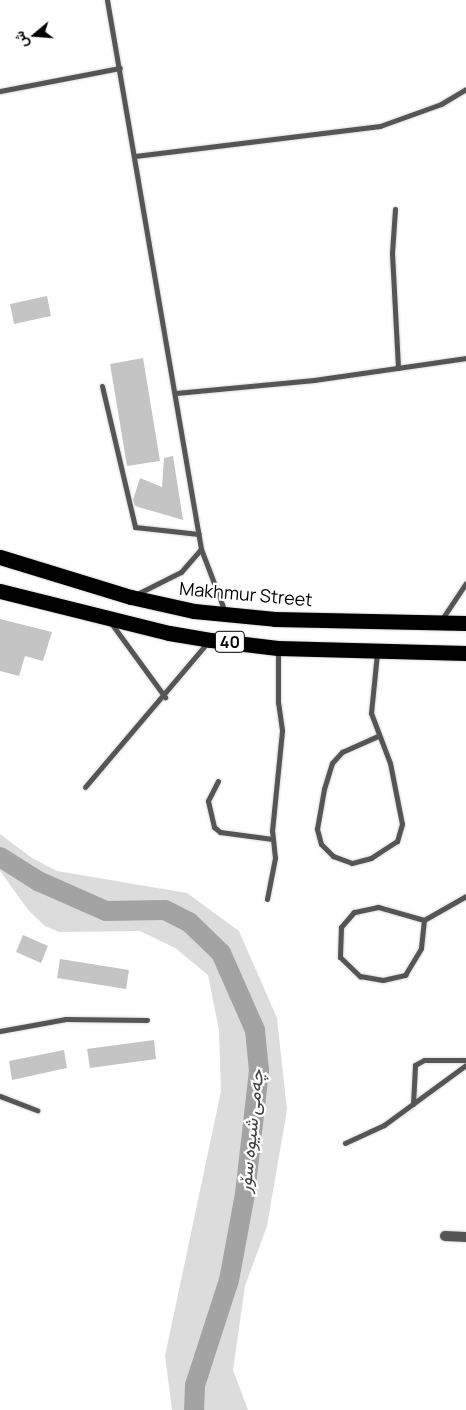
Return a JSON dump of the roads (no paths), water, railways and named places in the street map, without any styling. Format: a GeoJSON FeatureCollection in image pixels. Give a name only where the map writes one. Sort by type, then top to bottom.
{"type":"FeatureCollection","features":[{"type":"Feature","properties":{"kind":"highway","name":"Makhmur Street"},"geometry":{"type":"LineString","coordinates":[[0,557],[130,597],[226,615],[377,623],[466,623]]}},
{"type":"Feature","properties":{"kind":"highway","name":"40"},"geometry":{"type":"LineString","coordinates":[[0,590],[108,619],[211,640],[278,648],[466,653]]}},
{"type":"Feature","properties":{"kind":"highway"},"geometry":{"type":"LineString","coordinates":[[377,623],[378,650]]}},
{"type":"Feature","properties":{"kind":"street"},"geometry":{"type":"LineString","coordinates":[[445,1236],[466,1237]]}},
{"type":"Feature","properties":{"kind":"lane"},"geometry":{"type":"LineString","coordinates":[[107,0],[176,393],[201,549],[226,615]]}},
{"type":"Feature","properties":{"kind":"lane"},"geometry":{"type":"LineString","coordinates":[[0,91],[120,68]]}},
{"type":"Feature","properties":{"kind":"lane"},"geometry":{"type":"LineString","coordinates":[[135,156],[380,126],[442,104],[466,89]]}},
{"type":"Feature","properties":{"kind":"lane"},"geometry":{"type":"LineString","coordinates":[[395,209],[392,254],[398,368]]}},
{"type":"Feature","properties":{"kind":"lane"},"geometry":{"type":"LineString","coordinates":[[176,393],[398,368],[466,358]]}},
{"type":"Feature","properties":{"kind":"lane"},"geometry":{"type":"LineString","coordinates":[[102,386],[136,527],[199,534]]}},
{"type":"Feature","properties":{"kind":"lane"},"geometry":{"type":"LineString","coordinates":[[130,597],[181,572],[201,549]]}},
{"type":"Feature","properties":{"kind":"lane"},"geometry":{"type":"LineString","coordinates":[[438,623],[466,583]]}},
{"type":"Feature","properties":{"kind":"lane"},"geometry":{"type":"LineString","coordinates":[[108,619],[165,697]]}},
{"type":"Feature","properties":{"kind":"lane"},"geometry":{"type":"LineString","coordinates":[[85,788],[165,697],[211,640]]}},
{"type":"Feature","properties":{"kind":"lane"},"geometry":{"type":"LineString","coordinates":[[267,899],[275,858],[273,839],[282,730],[278,702],[278,648]]}},
{"type":"Feature","properties":{"kind":"lane"},"geometry":{"type":"LineString","coordinates":[[378,650],[371,713],[397,788],[402,824],[397,841],[371,858],[352,863],[333,856],[321,844],[317,829],[324,789],[332,763],[342,752],[378,736]]}},
{"type":"Feature","properties":{"kind":"lane"},"geometry":{"type":"LineString","coordinates":[[218,781],[208,801],[214,827],[220,832],[273,839]]}},
{"type":"Feature","properties":{"kind":"lane"},"geometry":{"type":"LineString","coordinates":[[424,920],[420,948],[405,975],[383,980],[360,976],[340,957],[341,927],[354,912],[378,907],[424,920],[466,896]]}},
{"type":"Feature","properties":{"kind":"lane"},"geometry":{"type":"LineString","coordinates":[[0,1031],[66,1019],[147,1020]]}},
{"type":"Feature","properties":{"kind":"lane"},"geometry":{"type":"LineString","coordinates":[[413,1104],[415,1065],[424,1060],[466,1060]]}},
{"type":"Feature","properties":{"kind":"lane"},"geometry":{"type":"LineString","coordinates":[[345,1143],[384,1125],[466,1065]]}},
{"type":"Feature","properties":{"kind":"lane"},"geometry":{"type":"LineString","coordinates":[[0,1096],[37,1110]]}},
{"type":"Feature","properties":{"kind":"waterway","name":"چەمی شیوە سۆر"},"geometry":{"type":"LineString","coordinates":[[0,857],[38,881],[106,911],[165,910],[189,922],[221,953],[255,1030],[259,1071],[245,1194],[229,1280],[195,1385],[194,1410]]}}]}
